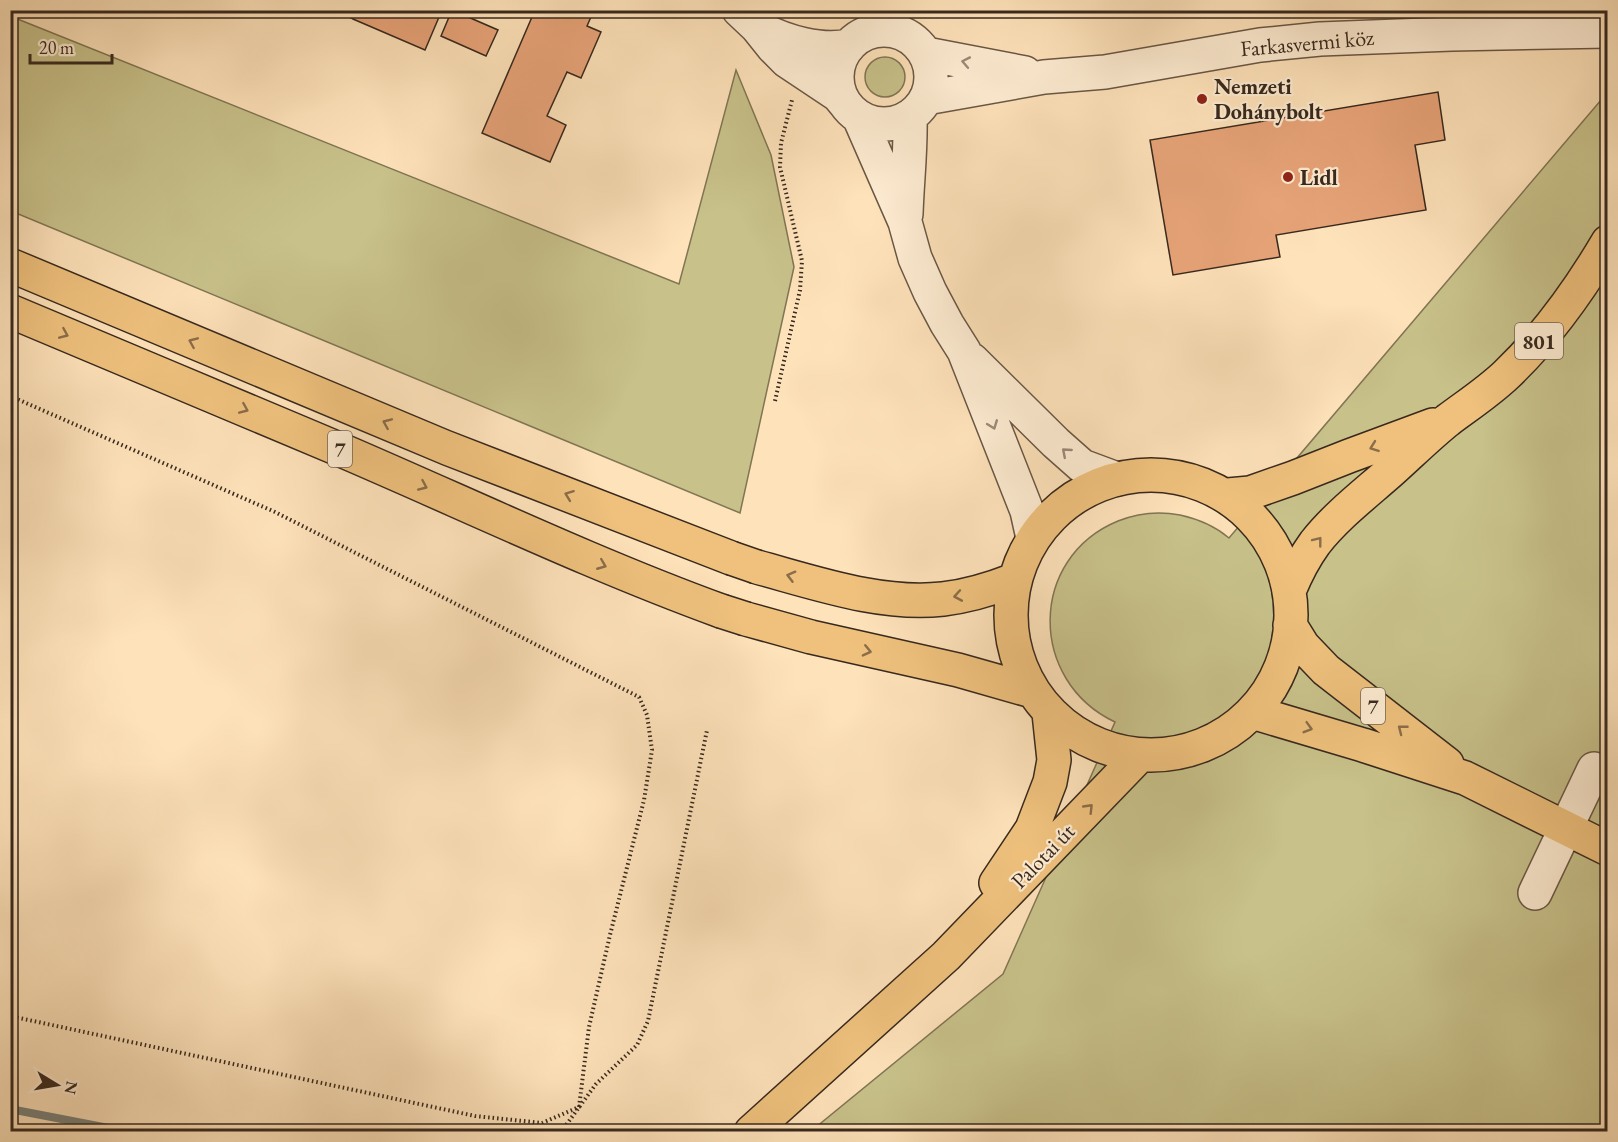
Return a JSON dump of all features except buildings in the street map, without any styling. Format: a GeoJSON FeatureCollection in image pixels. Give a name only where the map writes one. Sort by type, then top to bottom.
{"type":"FeatureCollection","features":[{"type":"Feature","properties":{"kind":"main road","name":"801"},"geometry":{"type":"LineString","coordinates":[[1289,591],[1301,565],[1315,543],[1334,521],[1449,420],[1478,400],[1505,376],[1551,328],[1608,242]]}},
{"type":"Feature","properties":{"kind":"main road","name":"7"},"geometry":{"type":"LineString","coordinates":[[10,265],[447,448],[744,562],[824,586],[912,600],[943,599],[985,591],[1014,580]]}},
{"type":"Feature","properties":{"kind":"main road","name":"7"},"geometry":{"type":"LineString","coordinates":[[10,311],[668,592],[734,615],[822,640],[958,670],[1041,702]]}},
{"type":"Feature","properties":{"kind":"main road","name":"801"},"geometry":{"type":"LineString","coordinates":[[1228,495],[1250,492],[1293,478],[1449,420]]}},
{"type":"Feature","properties":{"kind":"main road","name":"7"},"geometry":{"type":"LineString","coordinates":[[1139,475],[1164,476],[1194,482],[1228,495],[1256,521],[1266,535],[1280,560],[1289,591],[1290,625],[1287,652],[1270,689],[1252,712],[1231,730],[1203,746],[1176,753],[1139,756],[1113,751],[1089,742],[1059,723],[1041,702],[1015,653],[1010,629],[1014,580],[1023,555],[1033,538],[1066,503],[1091,488],[1117,479],[1139,475]]}},
{"type":"Feature","properties":{"kind":"main road","name":"7"},"geometry":{"type":"LineString","coordinates":[[1290,625],[1303,646],[1326,670],[1465,778]]}},
{"type":"Feature","properties":{"kind":"main road","name":"Palotai út"},"geometry":{"type":"LineString","coordinates":[[946,956],[1032,829],[1050,782],[1054,760],[1041,702]]}},
{"type":"Feature","properties":{"kind":"main road","name":"7"},"geometry":{"type":"LineString","coordinates":[[1252,712],[1465,778],[1608,849]]}},
{"type":"Feature","properties":{"kind":"main road","name":"Palotai út"},"geometry":{"type":"LineString","coordinates":[[751,1131],[946,956],[1139,756]]}},
{"type":"Feature","properties":{"kind":"street"},"geometry":{"type":"LineString","coordinates":[[748,19],[776,36],[796,43],[837,48],[860,31],[885,30],[915,35],[931,69],[931,84],[918,108],[911,138],[905,222]]}},
{"type":"Feature","properties":{"kind":"street"},"geometry":{"type":"LineString","coordinates":[[748,19],[787,61],[838,95],[854,112],[871,122],[885,124],[898,122],[918,108]]}},
{"type":"Feature","properties":{"kind":"street"},"geometry":{"type":"LineString","coordinates":[[860,31],[842,57],[838,70],[841,96],[854,112],[905,222],[915,258],[930,292],[964,351],[1027,511],[1033,538]]}},
{"type":"Feature","properties":{"kind":"street","name":"Farkasvermi köz"},"geometry":{"type":"LineString","coordinates":[[918,108],[1044,77],[1105,72],[1260,45],[1320,39],[1608,31]]}},
{"type":"Feature","properties":{"kind":"street","name":"Farkasvermi köz"},"geometry":{"type":"LineString","coordinates":[[915,35],[1044,77]]}},
{"type":"Feature","properties":{"kind":"street"},"geometry":{"type":"LineString","coordinates":[[964,351],[1082,466],[1117,479]]}},
{"type":"Feature","properties":{"kind":"street"},"geometry":{"type":"LineString","coordinates":[[1536,893],[1594,769]]}},
{"type":"Feature","properties":{"kind":"path"},"geometry":{"type":"LineString","coordinates":[[775,401],[800,290],[802,261],[780,167],[781,143],[792,100]]}},
{"type":"Feature","properties":{"kind":"path"},"geometry":{"type":"LineString","coordinates":[[10,396],[275,512],[639,697],[647,715],[652,750],[644,800],[589,1027],[579,1107]]}},
{"type":"Feature","properties":{"kind":"path"},"geometry":{"type":"LineString","coordinates":[[561,1131],[596,1083],[637,1045],[648,1021],[707,730]]}},
{"type":"Feature","properties":{"kind":"path"},"geometry":{"type":"LineString","coordinates":[[10,1016],[475,1116],[542,1123],[579,1107]]}},
{"type":"Feature","properties":{"kind":"shaded area"},"geometry":{"type":"Polygon","coordinates":[[[10,16],[679,284],[736,70],[771,155],[794,267],[740,513],[11,211],[10,16]]]}},
{"type":"Feature","properties":{"kind":"shaded area"},"geometry":{"type":"Polygon","coordinates":[[[885,57],[893,58],[899,63],[904,69],[904,85],[899,91],[893,96],[885,97],[877,96],[871,91],[866,85],[865,77],[866,69],[871,63],[877,58],[885,57]]]}},
{"type":"Feature","properties":{"kind":"shaded area"},"geometry":{"type":"Polygon","coordinates":[[[1607,93],[1607,1131],[810,1132],[1003,974],[1115,722],[1086,703],[1066,678],[1054,650],[1050,620],[1055,590],[1067,562],[1088,539],[1118,521],[1141,515],[1164,513],[1180,515],[1200,521],[1229,538],[1607,93]]]}},
{"type":"Feature","properties":{"kind":"waterway"},"geometry":{"type":"LineString","coordinates":[[10,1109],[129,1132]]}},
{"type":"Feature","properties":{"kind":"place","name":"Nemzeti Dohánybolt"},"geometry":{"type":"Point","coordinates":[1202,99]}},
{"type":"Feature","properties":{"kind":"place","name":"Lidl"},"geometry":{"type":"Point","coordinates":[1288,177]}}]}
